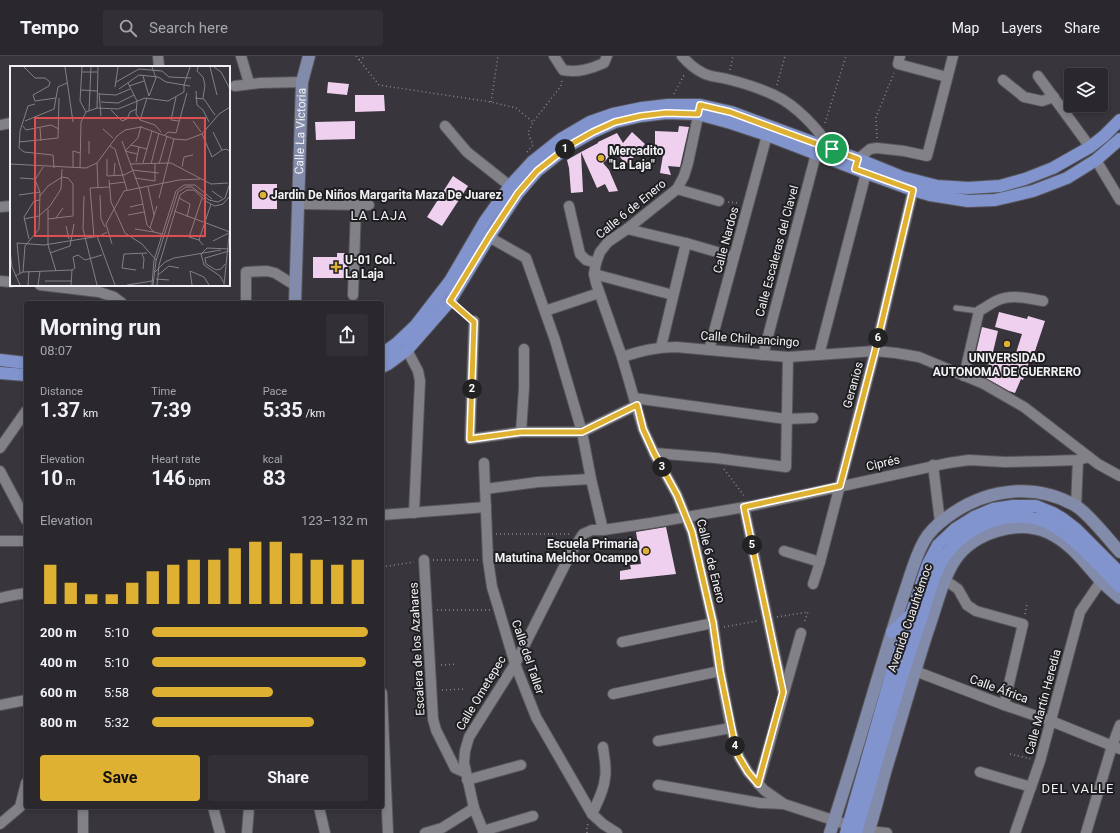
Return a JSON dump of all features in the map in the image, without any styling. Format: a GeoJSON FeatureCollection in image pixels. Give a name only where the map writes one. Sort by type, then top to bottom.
{"type":"FeatureCollection","features":[{"type":"Feature","properties":{"kind":"main road"},"geometry":{"type":"LineString","coordinates":[[384,353],[396,344],[416,325],[450,281],[485,221],[510,186],[532,162],[561,139],[590,122],[614,114],[642,108],[668,105],[699,110],[730,112],[832,149],[859,167],[913,190],[930,195],[968,201],[995,200],[1032,191],[1067,178],[1096,160],[1120,139]]}},
{"type":"Feature","properties":{"kind":"main road"},"geometry":{"type":"LineString","coordinates":[[384,366],[407,350],[450,301],[518,193],[537,171],[570,145],[615,122],[641,116],[699,110],[730,123],[816,154],[859,167],[937,186],[968,188],[1000,186],[1025,179],[1053,168],[1090,147],[1120,120]]}},
{"type":"Feature","properties":{"kind":"main road"},"geometry":{"type":"LineString","coordinates":[[0,360],[24,363]]}},
{"type":"Feature","properties":{"kind":"main road"},"geometry":{"type":"LineString","coordinates":[[0,373],[24,375]]}},
{"type":"Feature","properties":{"kind":"main road","name":"Avenida Cuauhtémoc"},"geometry":{"type":"LineString","coordinates":[[857,830],[894,665],[928,564],[938,545],[955,529],[974,517],[993,509],[1013,506],[1036,506],[1064,519],[1120,573]]}},
{"type":"Feature","properties":{"kind":"main road","name":"Avenida Cuauhtémoc"},"geometry":{"type":"LineString","coordinates":[[857,830],[904,667],[936,573],[947,553],[961,538],[979,527],[996,520],[1014,516],[1038,519],[1054,526],[1065,534],[1120,587]]}},
{"type":"Feature","properties":{"kind":"main road"},"geometry":{"type":"LineString","coordinates":[[892,632],[911,614]]}},
{"type":"Feature","properties":{"kind":"street"},"geometry":{"type":"LineString","coordinates":[[158,56],[159,66]]}},
{"type":"Feature","properties":{"kind":"street"},"geometry":{"type":"LineString","coordinates":[[241,56],[249,84]]}},
{"type":"Feature","properties":{"kind":"street","name":"Calle La Victoria"},"geometry":{"type":"LineString","coordinates":[[296,301],[302,82],[308,56]]}},
{"type":"Feature","properties":{"kind":"street"},"geometry":{"type":"LineString","coordinates":[[554,56],[563,70],[572,72],[588,70],[604,63],[607,56]]}},
{"type":"Feature","properties":{"kind":"street"},"geometry":{"type":"LineString","coordinates":[[682,56],[692,60],[705,74],[728,79],[774,95],[787,102],[821,134],[832,149]]}},
{"type":"Feature","properties":{"kind":"street"},"geometry":{"type":"LineString","coordinates":[[818,355],[859,167],[870,150],[877,148],[904,151],[927,156],[953,56]]}},
{"type":"Feature","properties":{"kind":"street"},"geometry":{"type":"LineString","coordinates":[[899,60],[947,77]]}},
{"type":"Feature","properties":{"kind":"street"},"geometry":{"type":"LineString","coordinates":[[1038,76],[1090,147]]}},
{"type":"Feature","properties":{"kind":"street"},"geometry":{"type":"LineString","coordinates":[[1003,80],[1024,97],[1042,101],[1054,97]]}},
{"type":"Feature","properties":{"kind":"street"},"geometry":{"type":"LineString","coordinates":[[235,86],[302,82]]}},
{"type":"Feature","properties":{"kind":"street","name":"Calle 6 de Enero"},"geometry":{"type":"LineString","coordinates":[[699,110],[688,163],[684,176],[677,189],[627,229],[608,242],[600,252],[594,274],[599,293],[636,401],[643,429],[654,453],[677,495],[692,532],[714,626],[720,671],[731,728],[739,757],[748,772],[758,784],[784,804],[857,830],[887,833]]}},
{"type":"Feature","properties":{"kind":"street"},"geometry":{"type":"LineString","coordinates":[[0,125],[10,123]]}},
{"type":"Feature","properties":{"kind":"street"},"geometry":{"type":"LineString","coordinates":[[445,126],[467,152],[510,186]]}},
{"type":"Feature","properties":{"kind":"street","name":"Calle Nardos"},"geometry":{"type":"LineString","coordinates":[[709,350],[767,136]]}},
{"type":"Feature","properties":{"kind":"street","name":"Calle Escaleras del Clavel"},"geometry":{"type":"LineString","coordinates":[[763,355],[816,154]]}},
{"type":"Feature","properties":{"kind":"street"},"geometry":{"type":"LineString","coordinates":[[1096,160],[1120,200]]}},
{"type":"Feature","properties":{"kind":"street"},"geometry":{"type":"LineString","coordinates":[[677,189],[719,201]]}},
{"type":"Feature","properties":{"kind":"street","name":"Geranios"},"geometry":{"type":"LineString","coordinates":[[813,584],[875,351],[913,190]]}},
{"type":"Feature","properties":{"kind":"street"},"geometry":{"type":"LineString","coordinates":[[299,204],[368,205]]}},
{"type":"Feature","properties":{"kind":"street"},"geometry":{"type":"LineString","coordinates":[[353,294],[356,205]]}},
{"type":"Feature","properties":{"kind":"street"},"geometry":{"type":"LineString","coordinates":[[0,207],[10,206]]}},
{"type":"Feature","properties":{"kind":"street"},"geometry":{"type":"LineString","coordinates":[[569,206],[580,254],[586,260],[596,263]]}},
{"type":"Feature","properties":{"kind":"street"},"geometry":{"type":"LineString","coordinates":[[627,229],[686,243],[734,257]]}},
{"type":"Feature","properties":{"kind":"street"},"geometry":{"type":"LineString","coordinates":[[489,237],[526,258],[555,340],[582,432],[603,530]]}},
{"type":"Feature","properties":{"kind":"street"},"geometry":{"type":"LineString","coordinates":[[661,347],[686,243]]}},
{"type":"Feature","properties":{"kind":"street"},"geometry":{"type":"LineString","coordinates":[[246,301],[246,272],[267,271],[275,273],[296,286]]}},
{"type":"Feature","properties":{"kind":"street"},"geometry":{"type":"LineString","coordinates":[[594,274],[674,295]]}},
{"type":"Feature","properties":{"kind":"street"},"geometry":{"type":"LineString","coordinates":[[48,286],[99,292],[114,297],[119,301]]}},
{"type":"Feature","properties":{"kind":"street"},"geometry":{"type":"LineString","coordinates":[[545,311],[599,293]]}},
{"type":"Feature","properties":{"kind":"street"},"geometry":{"type":"LineString","coordinates":[[964,376],[979,311],[997,301],[1010,298],[1022,297],[1043,301]]}},
{"type":"Feature","properties":{"kind":"street"},"geometry":{"type":"LineString","coordinates":[[474,322],[470,439],[521,432],[582,432],[636,401],[786,419],[813,418]]}},
{"type":"Feature","properties":{"kind":"street","name":"Calle Chilpancingo"},"geometry":{"type":"LineString","coordinates":[[622,357],[648,349],[661,347],[788,357],[875,351],[919,357],[984,384],[1024,407],[1088,457],[1120,476]]}},
{"type":"Feature","properties":{"kind":"street"},"geometry":{"type":"LineString","coordinates":[[521,432],[524,388],[524,349]]}},
{"type":"Feature","properties":{"kind":"street"},"geometry":{"type":"LineString","coordinates":[[407,350],[418,371],[420,381],[414,513]]}},
{"type":"Feature","properties":{"kind":"street"},"geometry":{"type":"LineString","coordinates":[[654,453],[716,458],[786,467],[788,357]]}},
{"type":"Feature","properties":{"kind":"street"},"geometry":{"type":"LineString","coordinates":[[0,448],[24,414]]}},
{"type":"Feature","properties":{"kind":"street","name":"Ciprés"},"geometry":{"type":"LineString","coordinates":[[583,534],[592,530],[603,530],[651,523],[747,507],[948,462],[969,460],[1005,462],[1078,460],[1088,457]]}},
{"type":"Feature","properties":{"kind":"street"},"geometry":{"type":"LineString","coordinates":[[1076,507],[1078,460]]}},
{"type":"Feature","properties":{"kind":"street","name":"Calle del Taller"},"geometry":{"type":"LineString","coordinates":[[484,463],[486,534],[491,580],[515,664],[536,717],[592,814],[603,824],[617,833]]}},
{"type":"Feature","properties":{"kind":"street"},"geometry":{"type":"LineString","coordinates":[[933,465],[940,522]]}},
{"type":"Feature","properties":{"kind":"street"},"geometry":{"type":"LineString","coordinates":[[0,471],[24,516]]}},
{"type":"Feature","properties":{"kind":"street"},"geometry":{"type":"LineString","coordinates":[[485,489],[538,482],[591,479]]}},
{"type":"Feature","properties":{"kind":"street"},"geometry":{"type":"LineString","coordinates":[[830,833],[918,553],[928,535],[940,522],[961,508],[983,498],[1006,492],[1031,491],[1054,496],[1076,507],[1089,518],[1120,552]]}},
{"type":"Feature","properties":{"kind":"street"},"geometry":{"type":"LineString","coordinates":[[384,515],[486,507]]}},
{"type":"Feature","properties":{"kind":"street"},"geometry":{"type":"LineString","coordinates":[[747,507],[767,619],[783,692]]}},
{"type":"Feature","properties":{"kind":"street"},"geometry":{"type":"LineString","coordinates":[[857,830],[915,671],[945,580],[955,560],[968,546],[984,535],[999,530],[1016,527],[1045,531],[1059,538],[1071,548],[1101,581],[1120,598]]}},
{"type":"Feature","properties":{"kind":"street","name":"Calle Ometepec"},"geometry":{"type":"LineString","coordinates":[[483,832],[474,808],[464,764],[465,751],[469,737],[515,664],[572,550],[583,534]]}},
{"type":"Feature","properties":{"kind":"street"},"geometry":{"type":"LineString","coordinates":[[0,541],[24,541]]}},
{"type":"Feature","properties":{"kind":"street"},"geometry":{"type":"LineString","coordinates":[[784,552],[820,562]]}},
{"type":"Feature","properties":{"kind":"street","name":"Escalera de los Azahares"},"geometry":{"type":"LineString","coordinates":[[424,560],[433,718],[436,730],[455,768],[467,777]]}},
{"type":"Feature","properties":{"kind":"street"},"geometry":{"type":"LineString","coordinates":[[945,580],[958,589],[967,605],[976,611],[1023,624],[1004,705]]}},
{"type":"Feature","properties":{"kind":"street","name":"Calle Martín Heredia"},"geometry":{"type":"LineString","coordinates":[[1015,833],[1040,761],[1080,612],[1101,581]]}},
{"type":"Feature","properties":{"kind":"street"},"geometry":{"type":"LineString","coordinates":[[0,598],[24,593]]}},
{"type":"Feature","properties":{"kind":"street"},"geometry":{"type":"LineString","coordinates":[[622,642],[714,626]]}},
{"type":"Feature","properties":{"kind":"street"},"geometry":{"type":"LineString","coordinates":[[758,784],[801,633]]}},
{"type":"Feature","properties":{"kind":"street"},"geometry":{"type":"LineString","coordinates":[[614,694],[720,671]]}},
{"type":"Feature","properties":{"kind":"street","name":"Calle África"},"geometry":{"type":"LineString","coordinates":[[915,671],[1004,705],[1051,721],[1116,747]]}},
{"type":"Feature","properties":{"kind":"street"},"geometry":{"type":"LineString","coordinates":[[0,705],[24,700]]}},
{"type":"Feature","properties":{"kind":"street"},"geometry":{"type":"LineString","coordinates":[[1086,833],[1116,747],[1120,725]]}},
{"type":"Feature","properties":{"kind":"street"},"geometry":{"type":"LineString","coordinates":[[658,741],[731,728]]}},
{"type":"Feature","properties":{"kind":"street"},"geometry":{"type":"LineString","coordinates":[[384,740],[388,833]]}},
{"type":"Feature","properties":{"kind":"street"},"geometry":{"type":"LineString","coordinates":[[592,814],[605,780],[606,770],[603,747]]}},
{"type":"Feature","properties":{"kind":"street"},"geometry":{"type":"LineString","coordinates":[[467,777],[521,765]]}},
{"type":"Feature","properties":{"kind":"street"},"geometry":{"type":"LineString","coordinates":[[980,772],[1032,787]]}},
{"type":"Feature","properties":{"kind":"street"},"geometry":{"type":"LineString","coordinates":[[658,785],[760,803],[784,804]]}},
{"type":"Feature","properties":{"kind":"street"},"geometry":{"type":"LineString","coordinates":[[0,824],[20,807],[24,791]]}},
{"type":"Feature","properties":{"kind":"street"},"geometry":{"type":"LineString","coordinates":[[425,833],[442,828],[474,808]]}},
{"type":"Feature","properties":{"kind":"street"},"geometry":{"type":"LineString","coordinates":[[83,809],[83,833]]}},
{"type":"Feature","properties":{"kind":"street"},"geometry":{"type":"LineString","coordinates":[[214,809],[220,833]]}},
{"type":"Feature","properties":{"kind":"street"},"geometry":{"type":"LineString","coordinates":[[247,833],[249,809]]}},
{"type":"Feature","properties":{"kind":"street"},"geometry":{"type":"LineString","coordinates":[[319,809],[325,833]]}},
{"type":"Feature","properties":{"kind":"street"},"geometry":{"type":"LineString","coordinates":[[483,832],[533,816]]}},
{"type":"Feature","properties":{"kind":"lane"},"geometry":{"type":"LineString","coordinates":[[956,308],[979,311]]}},
{"type":"Feature","properties":{"kind":"path"},"geometry":{"type":"LineString","coordinates":[[356,56],[380,85],[491,102],[516,108],[533,122]]}},
{"type":"Feature","properties":{"kind":"path"},"geometry":{"type":"LineString","coordinates":[[359,60],[366,56]]}},
{"type":"Feature","properties":{"kind":"path"},"geometry":{"type":"LineString","coordinates":[[491,102],[498,56]]}},
{"type":"Feature","properties":{"kind":"path"},"geometry":{"type":"LineString","coordinates":[[728,79],[733,56]]}},
{"type":"Feature","properties":{"kind":"path"},"geometry":{"type":"LineString","coordinates":[[774,95],[785,56]]}},
{"type":"Feature","properties":{"kind":"path"},"geometry":{"type":"LineString","coordinates":[[821,134],[846,56]]}},
{"type":"Feature","properties":{"kind":"path"},"geometry":{"type":"LineString","coordinates":[[668,105],[692,60]]}},
{"type":"Feature","properties":{"kind":"path"},"geometry":{"type":"LineString","coordinates":[[877,148],[876,117],[899,60]]}},
{"type":"Feature","properties":{"kind":"path"},"geometry":{"type":"LineString","coordinates":[[522,156],[533,145],[528,133],[533,122],[561,86],[563,70]]}},
{"type":"Feature","properties":{"kind":"path"},"geometry":{"type":"LineString","coordinates":[[719,201],[749,204]]}},
{"type":"Feature","properties":{"kind":"path"},"geometry":{"type":"LineString","coordinates":[[450,301],[474,322]]}},
{"type":"Feature","properties":{"kind":"path"},"geometry":{"type":"LineString","coordinates":[[716,458],[747,507]]}},
{"type":"Feature","properties":{"kind":"path"},"geometry":{"type":"LineString","coordinates":[[486,534],[583,534]]}},
{"type":"Feature","properties":{"kind":"path"},"geometry":{"type":"LineString","coordinates":[[428,611],[499,610]]}},
{"type":"Feature","properties":{"kind":"path"},"geometry":{"type":"LineString","coordinates":[[714,626],[808,612],[801,633]]}},
{"type":"Feature","properties":{"kind":"path"},"geometry":{"type":"LineString","coordinates":[[431,665],[457,664]]}},
{"type":"Feature","properties":{"kind":"path"},"geometry":{"type":"LineString","coordinates":[[432,690],[466,689]]}},
{"type":"Feature","properties":{"kind":"path"},"geometry":{"type":"LineString","coordinates":[[1010,754],[1040,761]]}},
{"type":"Feature","properties":{"kind":"building"},"geometry":{"type":"Polygon","coordinates":[[[328,82],[349,84],[347,95],[327,93],[328,82]]]}},
{"type":"Feature","properties":{"kind":"building"},"geometry":{"type":"Polygon","coordinates":[[[355,95],[384,95],[385,111],[355,112],[355,95]]]}},
{"type":"Feature","properties":{"kind":"building"},"geometry":{"type":"Polygon","coordinates":[[[355,121],[355,139],[316,140],[315,122],[355,121]]]}},
{"type":"Feature","properties":{"kind":"building"},"geometry":{"type":"Polygon","coordinates":[[[679,126],[689,127],[680,167],[668,166],[671,175],[660,173],[663,155],[655,155],[655,131],[678,132],[679,126]]]}},
{"type":"Feature","properties":{"kind":"building"},"geometry":{"type":"Polygon","coordinates":[[[632,132],[645,144],[635,156],[626,164],[615,151],[603,163],[609,170],[618,191],[609,192],[605,184],[597,188],[581,152],[617,133],[623,143],[632,132]]]}},
{"type":"Feature","properties":{"kind":"building"},"geometry":{"type":"Polygon","coordinates":[[[581,152],[583,192],[571,193],[567,160],[581,152]]]}},
{"type":"Feature","properties":{"kind":"building"},"geometry":{"type":"Polygon","coordinates":[[[453,176],[468,186],[442,226],[427,217],[453,176]]]}},
{"type":"Feature","properties":{"kind":"building"},"geometry":{"type":"Polygon","coordinates":[[[252,184],[277,184],[277,209],[252,209],[252,184]]]}},
{"type":"Feature","properties":{"kind":"building","name":"U-01 Col. La Laja"},"geometry":{"type":"Polygon","coordinates":[[[337,253],[348,253],[347,278],[313,278],[313,257],[337,257],[337,253]]]}},
{"type":"Feature","properties":{"kind":"building"},"geometry":{"type":"Polygon","coordinates":[[[999,312],[1027,319],[1028,316],[1045,321],[1031,363],[1029,362],[1023,380],[1021,379],[1015,393],[986,378],[991,365],[974,361],[982,327],[998,331],[993,352],[1014,359],[1022,334],[995,327],[999,312]]]}},
{"type":"Feature","properties":{"kind":"building","name":"Escuela Primaria Matutina Melchor Ocampo"},"geometry":{"type":"Polygon","coordinates":[[[666,527],[676,574],[620,580],[620,571],[631,569],[630,565],[641,564],[636,532],[666,527]]]}},
{"type":"Feature","properties":{"kind":"place","name":"Mercadito \"La Laja\""},"geometry":{"type":"Point","coordinates":[601,158]}},
{"type":"Feature","properties":{"kind":"place","name":"Jardin De Niños Margarita Maza De Juarez"},"geometry":{"type":"Point","coordinates":[263,195]}},
{"type":"Feature","properties":{"kind":"place","name":"U-01 Col. La Laja"},"geometry":{"type":"Point","coordinates":[336,267]}},
{"type":"Feature","properties":{"kind":"place","name":"UNIVERSIDAD AUTONOMA DE GUERRERO"},"geometry":{"type":"Point","coordinates":[1007,344]}},
{"type":"Feature","properties":{"kind":"place","name":"Escuela Primaria Matutina Melchor Ocampo"},"geometry":{"type":"Point","coordinates":[646,551]}},
{"type":"Feature","properties":{"kind":"district","name":"LA LAJA"},"geometry":{"type":"Point","coordinates":[379,215]}},
{"type":"Feature","properties":{"kind":"district","name":"DEL VALLE"},"geometry":{"type":"Point","coordinates":[1078,788]}},
{"type":"Feature","properties":{"kind":"route"},"geometry":{"type":"LineString","coordinates":[[700,105],[730,112],[832,149],[858,159],[855,169],[913,190],[875,351],[840,486],[744,507],[783,692],[758,784],[748,772],[739,757],[734,740],[720,671],[713,623],[692,532],[677,495],[654,453],[643,429],[637,405],[582,432],[521,432],[470,439],[474,322],[450,301],[518,193],[537,171],[570,145],[615,122],[641,116],[666,113],[698,114],[700,105]]}}]}
